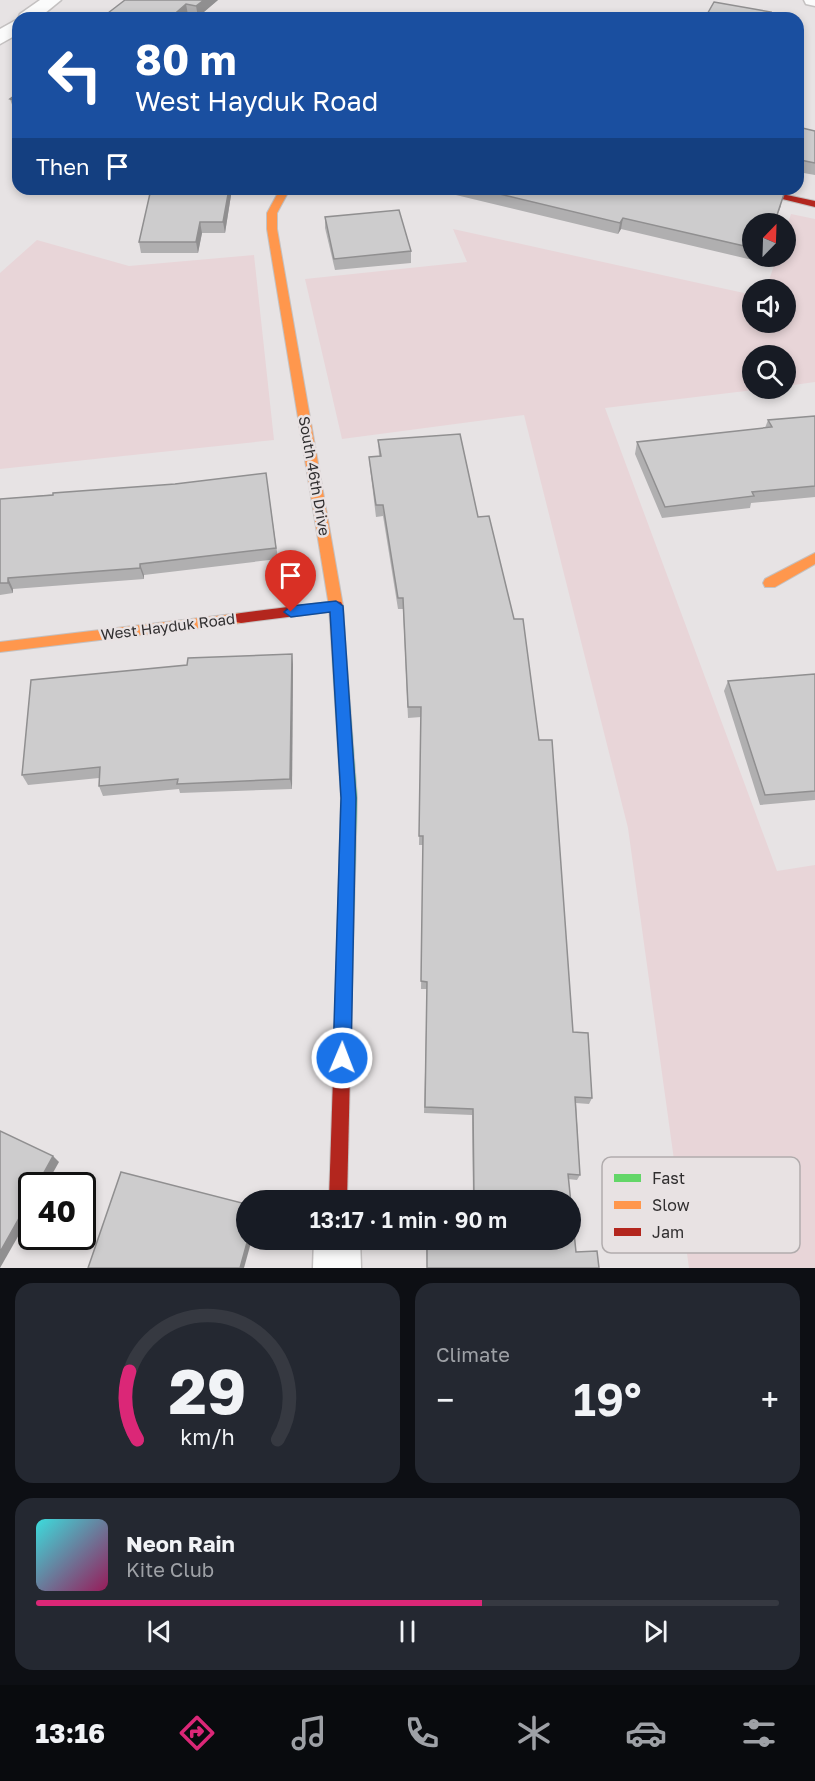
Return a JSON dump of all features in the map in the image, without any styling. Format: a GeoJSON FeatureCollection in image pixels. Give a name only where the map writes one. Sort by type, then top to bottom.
{"type":"FeatureCollection","features":[{"type":"Feature","properties":{"kind":"street"},"geometry":{"type":"LineString","coordinates":[[35,12],[52,0]]}},
{"type":"Feature","properties":{"kind":"street","name":"South 46th Drive"},"geometry":{"type":"LineString","coordinates":[[282,195],[272,213],[272,229],[336,606],[349,798],[339,1190]]}},
{"type":"Feature","properties":{"kind":"street"},"geometry":{"type":"LineString","coordinates":[[774,195],[815,204]]}},
{"type":"Feature","properties":{"kind":"street"},"geometry":{"type":"LineString","coordinates":[[770,583],[815,558]]}},
{"type":"Feature","properties":{"kind":"street","name":"West Hayduk Road"},"geometry":{"type":"LineString","coordinates":[[0,647],[336,606]]}},
{"type":"Feature","properties":{"kind":"street"},"geometry":{"type":"LineString","coordinates":[[337,1268],[338,1250]]}},
{"type":"Feature","properties":{"kind":"shaded area"},"geometry":{"type":"Polygon","coordinates":[[[796,215],[815,219],[815,382],[796,385],[796,345],[742,345],[742,391],[605,408],[777,871],[815,865],[815,1268],[689,1268],[687,1253],[800,1253],[800,1157],[674,1157],[628,828],[524,415],[342,439],[305,279],[467,262],[453,229],[742,293],[742,333],[796,333],[796,279],[769,279],[774,267],[796,267],[796,215]]]}},
{"type":"Feature","properties":{"kind":"shaded area"},"geometry":{"type":"Polygon","coordinates":[[[37,240],[129,266],[254,255],[274,440],[0,469],[0,273],[37,240]]]}},
{"type":"Feature","properties":{"kind":"building"},"geometry":{"type":"Polygon","coordinates":[[[125,0],[204,0],[196,6],[186,4],[177,12],[109,12],[125,0]]]}},
{"type":"Feature","properties":{"kind":"building"},"geometry":{"type":"Polygon","coordinates":[[[714,2],[771,12],[708,12],[714,2]]]}},
{"type":"Feature","properties":{"kind":"building"},"geometry":{"type":"Polygon","coordinates":[[[804,128],[815,131],[815,163],[804,161],[804,128]]]}},
{"type":"Feature","properties":{"kind":"building"},"geometry":{"type":"Polygon","coordinates":[[[150,195],[228,195],[223,222],[200,222],[196,242],[139,242],[150,195]]]}},
{"type":"Feature","properties":{"kind":"building"},"geometry":{"type":"Polygon","coordinates":[[[504,195],[784,195],[778,213],[742,213],[742,245],[623,218],[620,223],[504,195]]]}},
{"type":"Feature","properties":{"kind":"building"},"geometry":{"type":"Polygon","coordinates":[[[399,210],[411,251],[334,259],[325,217],[399,210]]]}},
{"type":"Feature","properties":{"kind":"building"},"geometry":{"type":"Polygon","coordinates":[[[815,416],[815,486],[752,492],[754,496],[665,507],[637,442],[772,427],[768,420],[815,416]]]}},
{"type":"Feature","properties":{"kind":"building"},"geometry":{"type":"Polygon","coordinates":[[[460,434],[478,517],[489,516],[514,619],[523,619],[539,740],[552,740],[573,1032],[588,1033],[592,1098],[575,1097],[580,1175],[568,1174],[570,1190],[474,1190],[473,1109],[425,1107],[427,982],[421,981],[423,836],[419,836],[421,707],[408,707],[403,598],[398,598],[383,505],[376,505],[369,457],[381,456],[378,440],[460,434]]]}},
{"type":"Feature","properties":{"kind":"building"},"geometry":{"type":"Polygon","coordinates":[[[266,473],[276,548],[140,564],[140,568],[8,578],[8,583],[0,583],[0,499],[175,484],[266,473]]]}},
{"type":"Feature","properties":{"kind":"building"},"geometry":{"type":"Polygon","coordinates":[[[292,654],[290,779],[177,784],[178,779],[99,786],[100,767],[22,775],[31,680],[187,665],[188,658],[292,654]]]}},
{"type":"Feature","properties":{"kind":"building"},"geometry":{"type":"Polygon","coordinates":[[[815,674],[815,791],[765,795],[728,681],[815,674]]]}},
{"type":"Feature","properties":{"kind":"building"},"geometry":{"type":"Polygon","coordinates":[[[0,1131],[53,1156],[44,1172],[18,1172],[18,1220],[0,1252],[0,1131]]]}},
{"type":"Feature","properties":{"kind":"building"},"geometry":{"type":"Polygon","coordinates":[[[121,1172],[236,1201],[236,1250],[245,1250],[240,1268],[88,1268],[121,1172]]]}},
{"type":"Feature","properties":{"kind":"building"},"geometry":{"type":"Polygon","coordinates":[[[427,1250],[576,1250],[576,1252],[597,1251],[599,1268],[427,1268],[427,1250]]]}},
{"type":"Feature","properties":{"kind":"traffic: fast"},"geometry":{"type":"LineString","coordinates":[[339,652],[349,798],[344,988]]}},
{"type":"Feature","properties":{"kind":"traffic: slow"},"geometry":{"type":"LineString","coordinates":[[282,195],[272,213],[272,229],[336,606],[339,652]]}},
{"type":"Feature","properties":{"kind":"traffic: slow"},"geometry":{"type":"LineString","coordinates":[[770,583],[815,558]]}},
{"type":"Feature","properties":{"kind":"traffic: slow"},"geometry":{"type":"LineString","coordinates":[[0,647],[241,618]]}},
{"type":"Feature","properties":{"kind":"traffic: jam"},"geometry":{"type":"LineString","coordinates":[[774,195],[815,204]]}},
{"type":"Feature","properties":{"kind":"traffic: jam"},"geometry":{"type":"LineString","coordinates":[[241,618],[336,606]]}},
{"type":"Feature","properties":{"kind":"traffic: jam"},"geometry":{"type":"LineString","coordinates":[[338,1190],[344,988]]}},
{"type":"Feature","properties":{"kind":"route"},"geometry":{"type":"LineString","coordinates":[[291,612],[336,606],[349,798],[342,1058]]}}]}
